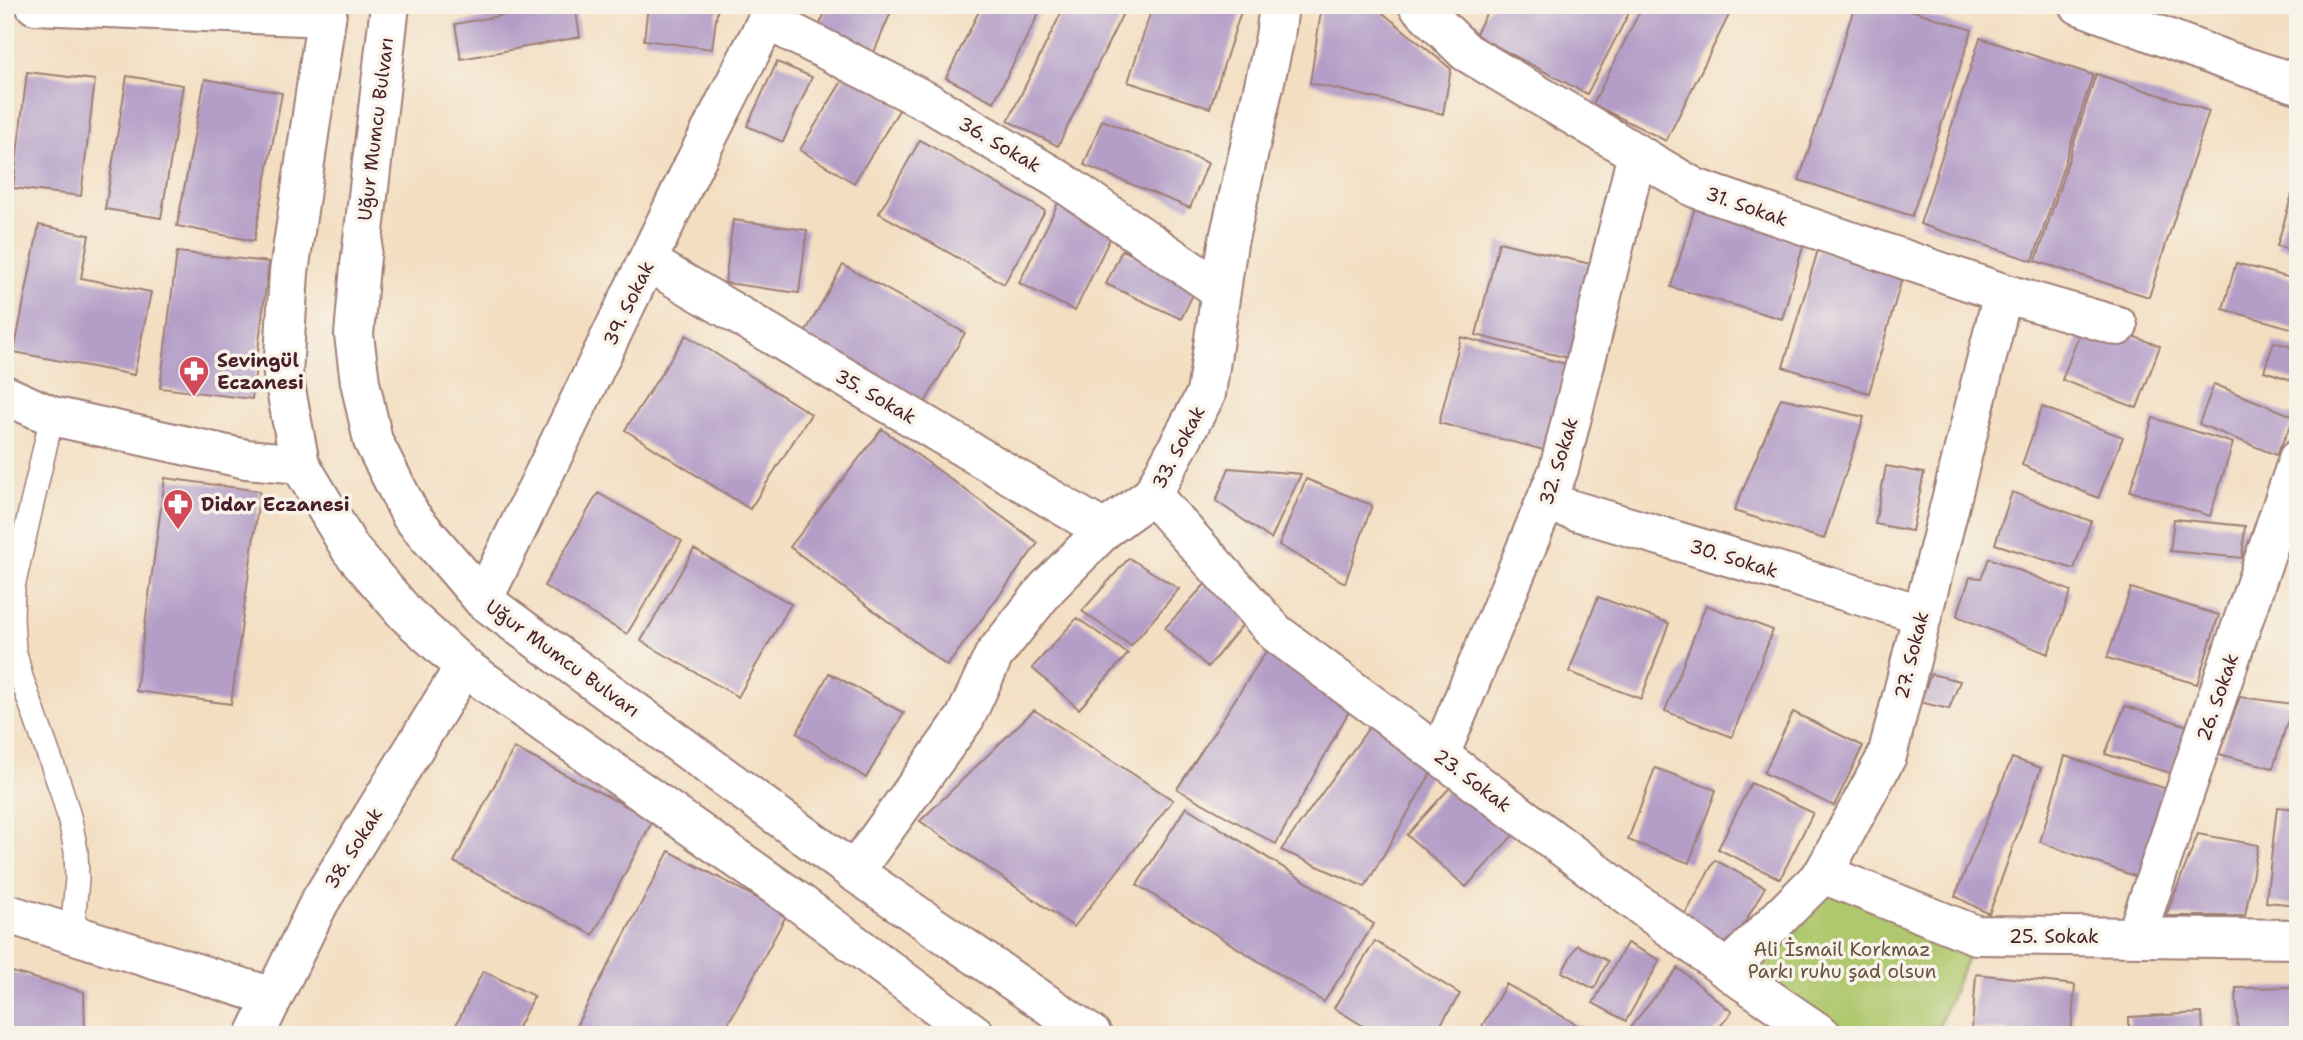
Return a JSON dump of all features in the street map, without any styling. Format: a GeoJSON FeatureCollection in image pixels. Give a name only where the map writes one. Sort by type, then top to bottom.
{"type":"FeatureCollection","features":[{"type":"Feature","properties":{"kind":"street"},"geometry":{"type":"LineString","coordinates":[[35,5],[327,11],[289,272],[283,374],[300,464],[351,550],[407,615],[464,667],[793,898],[976,1035]]}},
{"type":"Feature","properties":{"kind":"street"},"geometry":{"type":"LineString","coordinates":[[390,6],[398,5]]}},
{"type":"Feature","properties":{"kind":"street","name":"33. Sokak"},"geometry":{"type":"LineString","coordinates":[[855,872],[965,718],[994,655],[1047,588],[1104,530],[1152,495],[1206,394],[1228,243],[1275,37],[1279,5]]}},
{"type":"Feature","properties":{"kind":"street","name":"31. Sokak"},"geometry":{"type":"LineString","coordinates":[[1418,5],[1466,52],[1695,188],[2003,293],[2118,326]]}},
{"type":"Feature","properties":{"kind":"street"},"geometry":{"type":"LineString","coordinates":[[2078,5],[2298,84]]}},
{"type":"Feature","properties":{"kind":"street","name":"Uğur Mumcu Bulvarı"},"geometry":{"type":"LineString","coordinates":[[390,6],[354,335],[360,383],[373,441],[411,516],[483,600],[855,872],[1092,1035]]}},
{"type":"Feature","properties":{"kind":"street","name":"36. Sokak"},"geometry":{"type":"LineString","coordinates":[[769,13],[1058,178],[1220,290]]}},
{"type":"Feature","properties":{"kind":"street","name":"39. Sokak"},"geometry":{"type":"LineString","coordinates":[[483,600],[769,13]]}},
{"type":"Feature","properties":{"kind":"street","name":"32. Sokak"},"geometry":{"type":"LineString","coordinates":[[1440,755],[1559,469],[1637,154]]}},
{"type":"Feature","properties":{"kind":"street","name":"35. Sokak"},"geometry":{"type":"LineString","coordinates":[[648,262],[1104,530]]}},
{"type":"Feature","properties":{"kind":"street","name":"27. Sokak"},"geometry":{"type":"LineString","coordinates":[[1727,970],[1822,874],[1886,756],[2003,293]]}},
{"type":"Feature","properties":{"kind":"street"},"geometry":{"type":"LineString","coordinates":[[5,395],[52,416],[246,458],[300,464]]}},
{"type":"Feature","properties":{"kind":"street","name":"26. Sokak"},"geometry":{"type":"LineString","coordinates":[[2136,936],[2298,459]]}},
{"type":"Feature","properties":{"kind":"street","name":"23. Sokak"},"geometry":{"type":"LineString","coordinates":[[1152,495],[1276,633],[1727,970],[1822,1035]]}},
{"type":"Feature","properties":{"kind":"street","name":"30. Sokak"},"geometry":{"type":"LineString","coordinates":[[1546,502],[1921,614]]}},
{"type":"Feature","properties":{"kind":"street","name":"38. Sokak"},"geometry":{"type":"LineString","coordinates":[[255,1035],[319,903],[464,667]]}},
{"type":"Feature","properties":{"kind":"street","name":"25. Sokak"},"geometry":{"type":"LineString","coordinates":[[1822,874],[1976,936],[2298,939]]}},
{"type":"Feature","properties":{"kind":"street"},"geometry":{"type":"LineString","coordinates":[[5,913],[273,997]]}},
{"type":"Feature","properties":{"kind":"lane"},"geometry":{"type":"LineString","coordinates":[[52,416],[13,587],[12,619],[14,649],[21,677],[61,789],[76,851],[77,879],[72,934]]}},
{"type":"Feature","properties":{"kind":"green space","name":"Ali İsmail Korkmaz Parkı ruhu şad olsun"},"geometry":{"type":"Polygon","coordinates":[[[1823,874],[1976,935],[1935,1035],[1822,1035],[1727,970],[1823,874]]]}},
{"type":"Feature","properties":{"kind":"building"},"geometry":{"type":"Polygon","coordinates":[[[559,5],[575,5],[580,37],[461,59],[455,24],[559,5]]]}},
{"type":"Feature","properties":{"kind":"building"},"geometry":{"type":"Polygon","coordinates":[[[648,5],[718,5],[712,49],[644,40],[648,5]]]}},
{"type":"Feature","properties":{"kind":"building"},"geometry":{"type":"Polygon","coordinates":[[[828,5],[894,5],[872,57],[816,34],[828,5]]]}},
{"type":"Feature","properties":{"kind":"building"},"geometry":{"type":"Polygon","coordinates":[[[982,5],[1043,5],[994,102],[946,78],[982,5]]]}},
{"type":"Feature","properties":{"kind":"building"},"geometry":{"type":"Polygon","coordinates":[[[1065,5],[1127,5],[1058,146],[1008,121],[1065,5]]]}},
{"type":"Feature","properties":{"kind":"building"},"geometry":{"type":"Polygon","coordinates":[[[1153,5],[1243,5],[1210,108],[1128,82],[1153,5]]]}},
{"type":"Feature","properties":{"kind":"building"},"geometry":{"type":"Polygon","coordinates":[[[1322,5],[1373,5],[1451,69],[1443,114],[1310,83],[1322,5]]]}},
{"type":"Feature","properties":{"kind":"building"},"geometry":{"type":"Polygon","coordinates":[[[1491,5],[1633,5],[1587,94],[1475,35],[1491,5]]]}},
{"type":"Feature","properties":{"kind":"building"},"geometry":{"type":"Polygon","coordinates":[[[1643,5],[1734,5],[1666,141],[1593,104],[1643,5]]]}},
{"type":"Feature","properties":{"kind":"building"},"geometry":{"type":"Polygon","coordinates":[[[1855,5],[1896,5],[1972,30],[1912,216],[1799,180],[1855,5]]]}},
{"type":"Feature","properties":{"kind":"building"},"geometry":{"type":"Polygon","coordinates":[[[1980,38],[2093,75],[2033,261],[1920,224],[1980,38]]]}},
{"type":"Feature","properties":{"kind":"building"},"geometry":{"type":"Polygon","coordinates":[[[777,62],[812,77],[783,142],[747,126],[777,62]]]}},
{"type":"Feature","properties":{"kind":"building"},"geometry":{"type":"Polygon","coordinates":[[[27,72],[95,80],[81,196],[13,188],[27,72]]]}},
{"type":"Feature","properties":{"kind":"building"},"geometry":{"type":"Polygon","coordinates":[[[847,73],[901,107],[854,183],[800,150],[847,73]]]}},
{"type":"Feature","properties":{"kind":"building"},"geometry":{"type":"Polygon","coordinates":[[[2096,74],[2209,111],[2149,297],[2036,261],[2096,74]]]}},
{"type":"Feature","properties":{"kind":"building"},"geometry":{"type":"Polygon","coordinates":[[[127,76],[183,85],[161,218],[105,209],[127,76]]]}},
{"type":"Feature","properties":{"kind":"building"},"geometry":{"type":"Polygon","coordinates":[[[205,79],[282,93],[254,241],[177,226],[205,79]]]}},
{"type":"Feature","properties":{"kind":"building"},"geometry":{"type":"Polygon","coordinates":[[[1102,120],[1208,163],[1190,208],[1084,165],[1102,120]]]}},
{"type":"Feature","properties":{"kind":"building"},"geometry":{"type":"Polygon","coordinates":[[[920,140],[1045,211],[1004,284],[879,213],[920,140]]]}},
{"type":"Feature","properties":{"kind":"building"},"geometry":{"type":"Polygon","coordinates":[[[2298,174],[2298,251],[2277,246],[2298,174]]]}},
{"type":"Feature","properties":{"kind":"building"},"geometry":{"type":"Polygon","coordinates":[[[1062,195],[1118,222],[1075,311],[1019,283],[1062,195]]]}},
{"type":"Feature","properties":{"kind":"building"},"geometry":{"type":"Polygon","coordinates":[[[1697,201],[1807,233],[1782,319],[1671,287],[1697,201]]]}},
{"type":"Feature","properties":{"kind":"building"},"geometry":{"type":"Polygon","coordinates":[[[733,220],[807,230],[799,293],[725,283],[733,220]]]}},
{"type":"Feature","properties":{"kind":"building"},"geometry":{"type":"Polygon","coordinates":[[[39,225],[89,235],[81,278],[151,292],[134,375],[14,352],[39,225]]]}},
{"type":"Feature","properties":{"kind":"building"},"geometry":{"type":"Polygon","coordinates":[[[1499,242],[1615,270],[1592,364],[1476,335],[1499,242]]]}},
{"type":"Feature","properties":{"kind":"building"},"geometry":{"type":"Polygon","coordinates":[[[1122,250],[1198,284],[1181,319],[1106,284],[1122,250]]]}},
{"type":"Feature","properties":{"kind":"building"},"geometry":{"type":"Polygon","coordinates":[[[1818,250],[1903,275],[1869,393],[1783,367],[1818,250]]]}},
{"type":"Feature","properties":{"kind":"building"},"geometry":{"type":"Polygon","coordinates":[[[177,252],[269,262],[252,399],[160,388],[177,252]]]}},
{"type":"Feature","properties":{"kind":"building"},"geometry":{"type":"Polygon","coordinates":[[[2236,263],[2298,280],[2298,330],[2223,309],[2236,263]]]}},
{"type":"Feature","properties":{"kind":"building"},"geometry":{"type":"Polygon","coordinates":[[[843,265],[965,333],[923,406],[802,338],[843,265]]]}},
{"type":"Feature","properties":{"kind":"building"},"geometry":{"type":"Polygon","coordinates":[[[2085,319],[2160,346],[2137,408],[2062,380],[2085,319]]]}},
{"type":"Feature","properties":{"kind":"building"},"geometry":{"type":"Polygon","coordinates":[[[686,335],[811,414],[750,509],[625,430],[686,335]]]}},
{"type":"Feature","properties":{"kind":"building"},"geometry":{"type":"Polygon","coordinates":[[[1461,337],[1566,364],[1544,450],[1439,423],[1461,337]]]}},
{"type":"Feature","properties":{"kind":"building"},"geometry":{"type":"Polygon","coordinates":[[[2274,342],[2298,349],[2298,382],[2264,371],[2274,342]]]}},
{"type":"Feature","properties":{"kind":"building"},"geometry":{"type":"Polygon","coordinates":[[[2214,384],[2295,417],[2276,455],[2199,424],[2214,384]]]}},
{"type":"Feature","properties":{"kind":"building"},"geometry":{"type":"Polygon","coordinates":[[[1781,398],[1864,417],[1824,539],[1734,511],[1781,398]]]}},
{"type":"Feature","properties":{"kind":"building"},"geometry":{"type":"Polygon","coordinates":[[[2042,407],[2123,437],[2098,498],[2022,465],[2042,407]]]}},
{"type":"Feature","properties":{"kind":"building"},"geometry":{"type":"Polygon","coordinates":[[[2153,418],[2233,443],[2210,516],[2130,491],[2153,418]]]}},
{"type":"Feature","properties":{"kind":"building"},"geometry":{"type":"Polygon","coordinates":[[[882,429],[1038,543],[947,666],[790,547],[882,429]]]}},
{"type":"Feature","properties":{"kind":"building"},"geometry":{"type":"Polygon","coordinates":[[[1886,466],[1924,473],[1912,531],[1875,524],[1886,466]]]}},
{"type":"Feature","properties":{"kind":"building"},"geometry":{"type":"Polygon","coordinates":[[[1229,468],[1301,474],[1271,539],[1216,501],[1229,468]]]}},
{"type":"Feature","properties":{"kind":"building"},"geometry":{"type":"Polygon","coordinates":[[[165,478],[260,491],[231,704],[136,691],[165,478]]]}},
{"type":"Feature","properties":{"kind":"building"},"geometry":{"type":"Polygon","coordinates":[[[1306,479],[1372,505],[1345,583],[1279,545],[1306,479]]]}},
{"type":"Feature","properties":{"kind":"building"},"geometry":{"type":"Polygon","coordinates":[[[2012,492],[2091,521],[2074,569],[1995,544],[2012,492]]]}},
{"type":"Feature","properties":{"kind":"building"},"geometry":{"type":"Polygon","coordinates":[[[598,493],[682,541],[627,634],[544,586],[598,493]]]}},
{"type":"Feature","properties":{"kind":"building"},"geometry":{"type":"Polygon","coordinates":[[[2174,519],[2245,526],[2242,558],[2170,551],[2174,519]]]}},
{"type":"Feature","properties":{"kind":"building"},"geometry":{"type":"Polygon","coordinates":[[[694,549],[791,604],[738,697],[641,641],[694,549]]]}},
{"type":"Feature","properties":{"kind":"building"},"geometry":{"type":"Polygon","coordinates":[[[1129,558],[1179,589],[1131,646],[1082,611],[1129,558]]]}},
{"type":"Feature","properties":{"kind":"building"},"geometry":{"type":"Polygon","coordinates":[[[1989,558],[2071,591],[2048,654],[1957,616],[1970,577],[1981,578],[1989,558]]]}},
{"type":"Feature","properties":{"kind":"building"},"geometry":{"type":"Polygon","coordinates":[[[1208,581],[1249,617],[1208,667],[1165,628],[1208,581]]]}},
{"type":"Feature","properties":{"kind":"building"},"geometry":{"type":"Polygon","coordinates":[[[2131,588],[2219,615],[2197,684],[2107,658],[2131,588]]]}},
{"type":"Feature","properties":{"kind":"building"},"geometry":{"type":"Polygon","coordinates":[[[1598,597],[1669,623],[1641,699],[1569,672],[1598,597]]]}},
{"type":"Feature","properties":{"kind":"building"},"geometry":{"type":"Polygon","coordinates":[[[1706,605],[1773,630],[1732,737],[1665,711],[1706,605]]]}},
{"type":"Feature","properties":{"kind":"building"},"geometry":{"type":"Polygon","coordinates":[[[1077,618],[1128,654],[1079,709],[1032,668],[1077,618]]]}},
{"type":"Feature","properties":{"kind":"building"},"geometry":{"type":"Polygon","coordinates":[[[1273,641],[1354,702],[1276,844],[1177,789],[1273,641]]]}},
{"type":"Feature","properties":{"kind":"building"},"geometry":{"type":"Polygon","coordinates":[[[829,673],[904,713],[866,778],[797,733],[829,673]]]}},
{"type":"Feature","properties":{"kind":"building"},"geometry":{"type":"Polygon","coordinates":[[[1931,674],[1960,681],[1949,709],[1920,702],[1931,674]]]}},
{"type":"Feature","properties":{"kind":"building"},"geometry":{"type":"Polygon","coordinates":[[[2240,697],[2293,704],[2273,768],[2219,754],[2240,697]]]}},
{"type":"Feature","properties":{"kind":"building"},"geometry":{"type":"Polygon","coordinates":[[[2125,706],[2188,726],[2171,773],[2105,754],[2125,706]]]}},
{"type":"Feature","properties":{"kind":"building"},"geometry":{"type":"Polygon","coordinates":[[[1034,710],[1173,800],[1074,927],[920,821],[1034,710]]]}},
{"type":"Feature","properties":{"kind":"building"},"geometry":{"type":"Polygon","coordinates":[[[1793,712],[1863,746],[1834,806],[1764,773],[1793,712]]]}},
{"type":"Feature","properties":{"kind":"building"},"geometry":{"type":"Polygon","coordinates":[[[1376,718],[1438,761],[1365,887],[1281,850],[1376,718]]]}},
{"type":"Feature","properties":{"kind":"building"},"geometry":{"type":"Polygon","coordinates":[[[514,748],[653,820],[593,935],[454,862],[514,748]]]}},
{"type":"Feature","properties":{"kind":"building"},"geometry":{"type":"Polygon","coordinates":[[[2065,756],[2167,789],[2142,879],[2040,842],[2065,756]]]}},
{"type":"Feature","properties":{"kind":"building"},"geometry":{"type":"Polygon","coordinates":[[[2012,758],[2041,768],[1989,914],[1955,896],[2012,758]]]}},
{"type":"Feature","properties":{"kind":"building"},"geometry":{"type":"Polygon","coordinates":[[[1655,768],[1716,790],[1689,863],[1628,840],[1655,768]]]}},
{"type":"Feature","properties":{"kind":"building"},"geometry":{"type":"Polygon","coordinates":[[[1751,783],[1813,813],[1780,879],[1718,849],[1751,783]]]}},
{"type":"Feature","properties":{"kind":"building"},"geometry":{"type":"Polygon","coordinates":[[[1453,784],[1518,830],[1466,887],[1407,835],[1453,784]]]}},
{"type":"Feature","properties":{"kind":"building"},"geometry":{"type":"Polygon","coordinates":[[[1186,807],[1374,924],[1324,1002],[1137,885],[1186,807]]]}},
{"type":"Feature","properties":{"kind":"building"},"geometry":{"type":"Polygon","coordinates":[[[2277,807],[2298,809],[2298,905],[2266,902],[2277,807]]]}},
{"type":"Feature","properties":{"kind":"building"},"geometry":{"type":"Polygon","coordinates":[[[2198,834],[2258,845],[2245,916],[2166,916],[2198,834]]]}},
{"type":"Feature","properties":{"kind":"building"},"geometry":{"type":"Polygon","coordinates":[[[669,851],[787,914],[722,1035],[593,1035],[576,1026],[669,851]]]}},
{"type":"Feature","properties":{"kind":"building"},"geometry":{"type":"Polygon","coordinates":[[[1715,860],[1765,887],[1730,949],[1681,922],[1715,860]]]}},
{"type":"Feature","properties":{"kind":"building"},"geometry":{"type":"Polygon","coordinates":[[[1375,941],[1460,994],[1434,1035],[1378,1035],[1334,1008],[1375,941]]]}},
{"type":"Feature","properties":{"kind":"building"},"geometry":{"type":"Polygon","coordinates":[[[1627,943],[1660,960],[1626,1021],[1593,1003],[1627,943]]]}},
{"type":"Feature","properties":{"kind":"building"},"geometry":{"type":"Polygon","coordinates":[[[1577,945],[1608,961],[1594,989],[1562,972],[1577,945]]]}},
{"type":"Feature","properties":{"kind":"building"},"geometry":{"type":"Polygon","coordinates":[[[1678,968],[1732,1012],[1713,1035],[1624,1035],[1678,968]]]}},
{"type":"Feature","properties":{"kind":"building"},"geometry":{"type":"Polygon","coordinates":[[[5,970],[84,992],[85,1035],[5,1035],[5,970]]]}},
{"type":"Feature","properties":{"kind":"building"},"geometry":{"type":"Polygon","coordinates":[[[483,971],[534,996],[514,1035],[451,1035],[483,971]]]}},
{"type":"Feature","properties":{"kind":"building"},"geometry":{"type":"Polygon","coordinates":[[[1976,974],[2075,985],[2071,1035],[2006,1035],[2010,1030],[1972,1029],[1976,974]]]}},
{"type":"Feature","properties":{"kind":"building"},"geometry":{"type":"Polygon","coordinates":[[[1506,984],[1595,1035],[1477,1035],[1506,984]]]}},
{"type":"Feature","properties":{"kind":"building"},"geometry":{"type":"Polygon","coordinates":[[[2298,987],[2298,1035],[2238,1035],[2236,988],[2298,987]]]}},
{"type":"Feature","properties":{"kind":"building"},"geometry":{"type":"Polygon","coordinates":[[[2202,1013],[2203,1035],[2129,1035],[2129,1017],[2202,1013]]]}},
{"type":"Feature","properties":{"kind":"place","name":"Sevingül Eczanesi"},"geometry":{"type":"Point","coordinates":[194,398]}},
{"type":"Feature","properties":{"kind":"place","name":"Didar Eczanesi"},"geometry":{"type":"Point","coordinates":[178,531]}}]}
